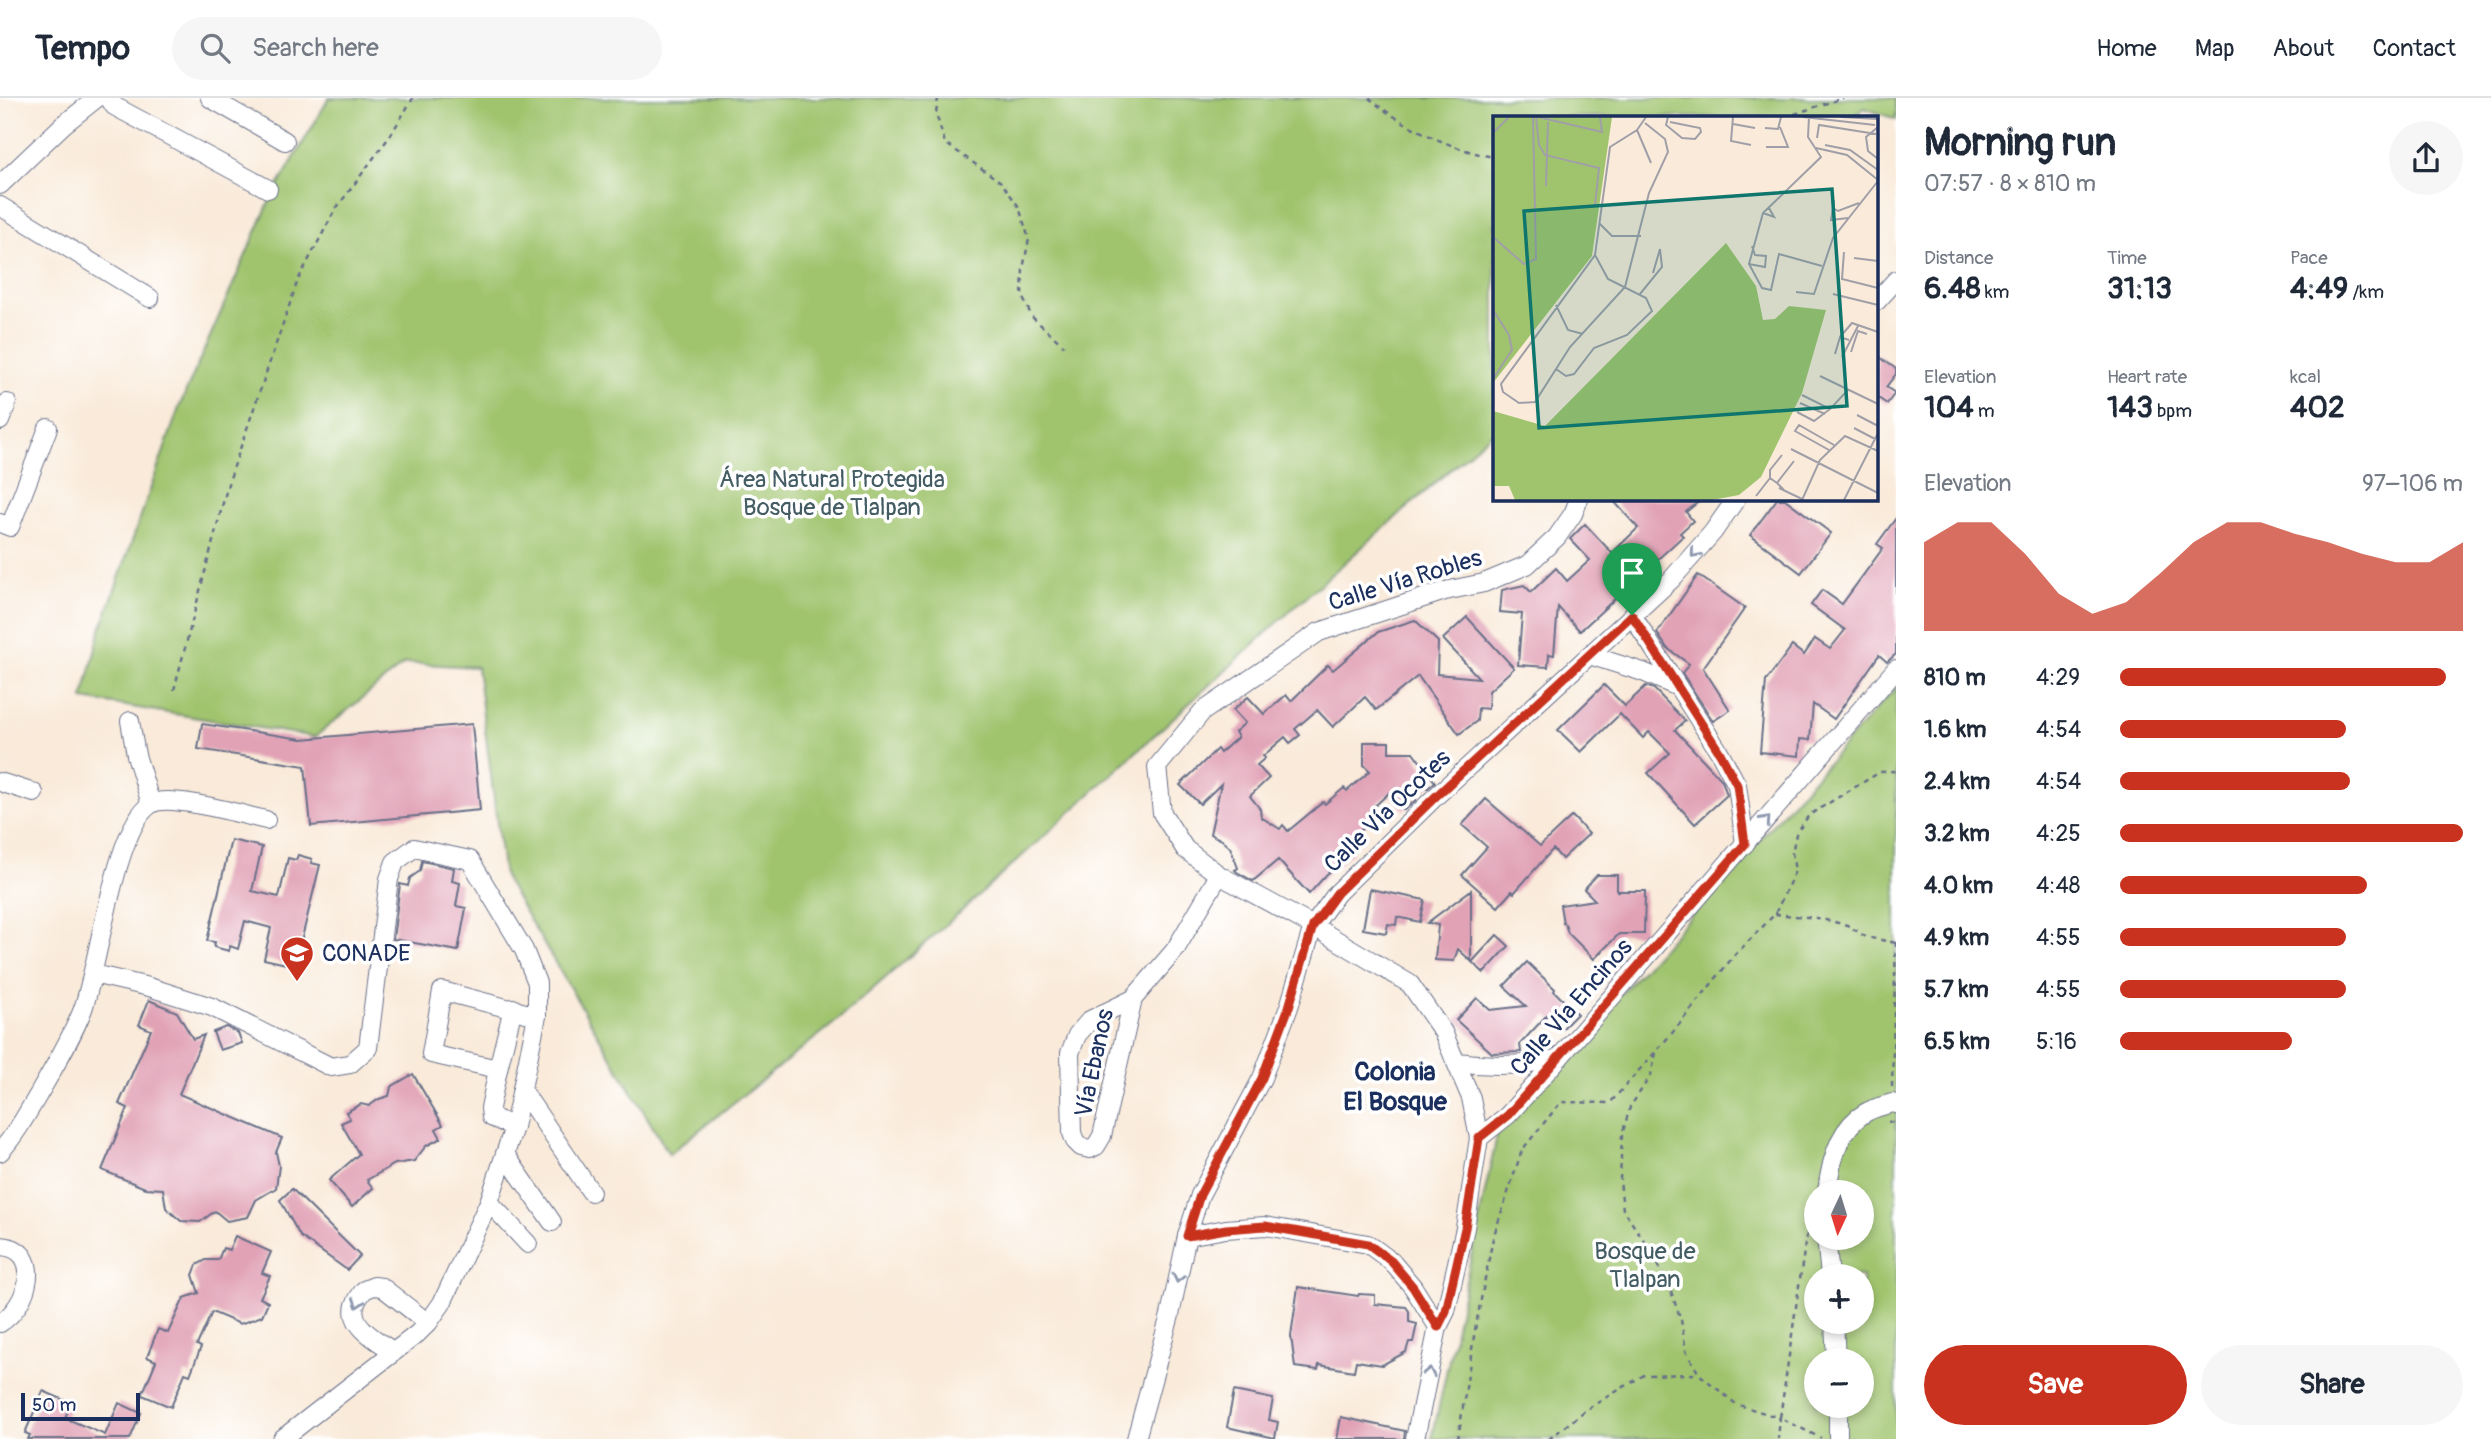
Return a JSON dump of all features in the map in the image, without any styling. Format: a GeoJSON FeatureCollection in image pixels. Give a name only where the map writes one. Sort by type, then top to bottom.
{"type":"FeatureCollection","features":[{"type":"Feature","properties":{"kind":"street"},"geometry":{"type":"LineString","coordinates":[[0,185],[63,125],[97,98]]}},
{"type":"Feature","properties":{"kind":"street"},"geometry":{"type":"LineString","coordinates":[[109,98],[114,106],[268,189]]}},
{"type":"Feature","properties":{"kind":"street"},"geometry":{"type":"LineString","coordinates":[[209,98],[285,141]]}},
{"type":"Feature","properties":{"kind":"street"},"geometry":{"type":"LineString","coordinates":[[0,206],[150,298]]}},
{"type":"Feature","properties":{"kind":"street"},"geometry":{"type":"LineString","coordinates":[[1878,300],[1896,280]]}},
{"type":"Feature","properties":{"kind":"street"},"geometry":{"type":"LineString","coordinates":[[3,530],[48,428]]}},
{"type":"Feature","properties":{"kind":"street","name":"Calle Vía Robles"},"geometry":{"type":"LineString","coordinates":[[1479,1138],[1471,1098],[1457,1062],[1443,1032],[1410,984],[1313,926],[1219,875],[1185,849],[1162,813],[1157,767],[1202,712],[1319,632],[1445,591],[1484,583],[1527,565],[1557,537],[1573,514],[1579,500]]}},
{"type":"Feature","properties":{"kind":"street","name":"Calle Vía Ocotes"},"geometry":{"type":"LineString","coordinates":[[1136,1439],[1170,1314],[1187,1236],[1200,1195],[1262,1078],[1289,1007],[1313,926],[1337,893],[1433,799],[1671,580],[1713,532],[1735,500]]}},
{"type":"Feature","properties":{"kind":"street"},"geometry":{"type":"LineString","coordinates":[[1632,615],[1720,753],[1737,785],[1745,844]]}},
{"type":"Feature","properties":{"kind":"street"},"geometry":{"type":"LineString","coordinates":[[1589,655],[1643,672],[1678,687]]}},
{"type":"Feature","properties":{"kind":"street","name":"Calle Vía Encinos"},"geometry":{"type":"LineString","coordinates":[[1479,1138],[1508,1115],[1558,1059],[1896,669]]}},
{"type":"Feature","properties":{"kind":"street"},"geometry":{"type":"LineString","coordinates":[[130,721],[136,755],[151,804]]}},
{"type":"Feature","properties":{"kind":"street"},"geometry":{"type":"LineString","coordinates":[[0,782],[34,793]]}},
{"type":"Feature","properties":{"kind":"street"},"geometry":{"type":"LineString","coordinates":[[0,1152],[13,1138],[58,1061],[83,1010],[104,914],[128,838],[140,817],[151,804],[171,799],[266,820]]}},
{"type":"Feature","properties":{"kind":"street"},"geometry":{"type":"LineString","coordinates":[[93,974],[149,987],[212,1007],[331,1067],[350,1064],[368,1048],[389,879],[395,862],[414,848],[470,860],[524,950],[537,983],[537,1016],[514,1127],[489,1202],[442,1303],[428,1323],[394,1352],[282,1439]]}},
{"type":"Feature","properties":{"kind":"street","name":"Vía Ebanos"},"geometry":{"type":"LineString","coordinates":[[1133,999],[1107,1124],[1096,1146],[1090,1149],[1081,1147],[1075,1142],[1072,1133],[1070,1053],[1077,1035],[1090,1020],[1133,999],[1175,950],[1219,875]]}},
{"type":"Feature","properties":{"kind":"street"},"geometry":{"type":"LineString","coordinates":[[498,1069],[431,1054],[442,991],[537,1016]]}},
{"type":"Feature","properties":{"kind":"street"},"geometry":{"type":"LineString","coordinates":[[513,1008],[490,1108],[492,1117],[514,1127]]}},
{"type":"Feature","properties":{"kind":"street"},"geometry":{"type":"LineString","coordinates":[[1457,1062],[1502,1066],[1558,1059]]}},
{"type":"Feature","properties":{"kind":"street"},"geometry":{"type":"LineString","coordinates":[[522,1090],[591,1192]]}},
{"type":"Feature","properties":{"kind":"street"},"geometry":{"type":"LineString","coordinates":[[1828,1180],[1843,1134],[1864,1113],[1894,1104]]}},
{"type":"Feature","properties":{"kind":"street"},"geometry":{"type":"LineString","coordinates":[[1415,1439],[1438,1327],[1446,1311],[1465,1228],[1479,1138]]}},
{"type":"Feature","properties":{"kind":"street"},"geometry":{"type":"LineString","coordinates":[[505,1154],[552,1222]]}},
{"type":"Feature","properties":{"kind":"street"},"geometry":{"type":"LineString","coordinates":[[489,1202],[528,1244]]}},
{"type":"Feature","properties":{"kind":"street"},"geometry":{"type":"LineString","coordinates":[[1187,1236],[1265,1226],[1368,1244],[1391,1261],[1413,1287],[1438,1327]]}},
{"type":"Feature","properties":{"kind":"street"},"geometry":{"type":"LineString","coordinates":[[0,1247],[10,1248],[21,1255],[29,1277],[19,1305],[10,1317],[0,1323]]}},
{"type":"Feature","properties":{"kind":"street"},"geometry":{"type":"LineString","coordinates":[[394,1352],[359,1325],[355,1305],[363,1290],[374,1286],[382,1287],[428,1323]]}},
{"type":"Feature","properties":{"kind":"street"},"geometry":{"type":"LineString","coordinates":[[1838,1418],[1838,1439]]}},
{"type":"Feature","properties":{"kind":"path"},"geometry":{"type":"LineString","coordinates":[[174,690],[228,484],[298,280],[335,210],[390,136],[413,98]]}},
{"type":"Feature","properties":{"kind":"path"},"geometry":{"type":"LineString","coordinates":[[938,98],[936,114],[945,143],[1001,182],[1019,207],[1029,239],[1023,269],[1022,296],[1032,317],[1064,346]]}},
{"type":"Feature","properties":{"kind":"path"},"geometry":{"type":"LineString","coordinates":[[1369,98],[1422,131],[1460,148],[1493,156]]}},
{"type":"Feature","properties":{"kind":"path"},"geometry":{"type":"LineString","coordinates":[[1788,116],[1843,98]]}},
{"type":"Feature","properties":{"kind":"path"},"geometry":{"type":"LineString","coordinates":[[1458,1439],[1493,1238],[1522,1150],[1561,1102],[1609,1103],[1657,1050],[1733,957],[1775,914],[1795,871],[1792,853],[1796,834],[1809,815],[1880,772],[1896,771]]}},
{"type":"Feature","properties":{"kind":"path"},"geometry":{"type":"LineString","coordinates":[[1775,914],[1817,918],[1847,925],[1866,937],[1896,942],[1894,1104],[1888,1122],[1896,1123]]}},
{"type":"Feature","properties":{"kind":"path"},"geometry":{"type":"LineString","coordinates":[[1657,1050],[1651,1075],[1630,1107],[1622,1135],[1620,1180],[1623,1210],[1647,1245],[1669,1286],[1681,1320],[1686,1351],[1699,1374],[1736,1404],[1780,1419],[1824,1439]]}},
{"type":"Feature","properties":{"kind":"path"},"geometry":{"type":"LineString","coordinates":[[1778,1439],[1804,1250]]}},
{"type":"Feature","properties":{"kind":"path"},"geometry":{"type":"LineString","coordinates":[[1549,1439],[1587,1409],[1644,1375],[1699,1374]]}},
{"type":"Feature","properties":{"kind":"green space","name":"Área Natural Protegida Bosque de Tlalpan"},"geometry":{"type":"Polygon","coordinates":[[[329,98],[1896,98],[1896,119],[1864,108],[1854,116],[1493,116],[1493,432],[1309,594],[974,900],[833,1024],[669,1154],[504,877],[477,667],[405,663],[315,737],[83,699],[100,632],[180,405],[271,198],[329,98]]]}},
{"type":"Feature","properties":{"kind":"green space","name":"Bosque de Tlalpan"},"geometry":{"type":"Polygon","coordinates":[[[1896,687],[1896,1439],[1432,1439],[1498,1131],[1896,687]]]}},
{"type":"Feature","properties":{"kind":"building"},"geometry":{"type":"Polygon","coordinates":[[[1878,356],[1896,369],[1896,374],[1886,387],[1895,393],[1887,404],[1878,398],[1878,356]]]}},
{"type":"Feature","properties":{"kind":"building"},"geometry":{"type":"Polygon","coordinates":[[[1613,500],[1701,500],[1686,512],[1693,521],[1680,533],[1683,536],[1580,631],[1558,607],[1554,655],[1549,654],[1548,667],[1518,665],[1522,614],[1500,612],[1502,590],[1524,585],[1531,592],[1556,568],[1567,581],[1590,560],[1570,539],[1585,524],[1612,553],[1638,528],[1613,500]]]}},
{"type":"Feature","properties":{"kind":"building"},"geometry":{"type":"Polygon","coordinates":[[[1776,500],[1786,500],[1831,533],[1801,573],[1750,535],[1776,500]]]}},
{"type":"Feature","properties":{"kind":"building"},"geometry":{"type":"Polygon","coordinates":[[[1896,518],[1896,654],[1887,662],[1879,655],[1834,719],[1813,704],[1810,740],[1800,739],[1799,756],[1760,752],[1766,681],[1792,646],[1804,655],[1815,639],[1830,649],[1845,630],[1811,605],[1822,590],[1842,604],[1883,548],[1877,544],[1896,518]]]}},
{"type":"Feature","properties":{"kind":"building"},"geometry":{"type":"Polygon","coordinates":[[[1698,575],[1745,608],[1703,668],[1730,710],[1713,721],[1682,673],[1689,664],[1667,648],[1657,633],[1698,575]]]}},
{"type":"Feature","properties":{"kind":"building"},"geometry":{"type":"Polygon","coordinates":[[[1467,617],[1514,668],[1489,691],[1488,709],[1478,708],[1477,721],[1459,734],[1418,676],[1376,710],[1365,697],[1333,727],[1317,710],[1295,729],[1300,735],[1290,743],[1285,737],[1263,756],[1265,758],[1257,765],[1269,778],[1250,796],[1260,809],[1261,817],[1280,829],[1283,825],[1288,831],[1323,802],[1325,804],[1344,788],[1347,791],[1370,771],[1364,765],[1364,742],[1389,742],[1389,752],[1413,752],[1435,782],[1428,788],[1416,788],[1416,800],[1404,810],[1389,793],[1367,813],[1373,819],[1346,843],[1353,852],[1309,894],[1278,860],[1253,881],[1237,872],[1230,847],[1210,834],[1221,784],[1200,804],[1180,785],[1217,749],[1220,753],[1238,737],[1235,732],[1245,723],[1233,710],[1248,697],[1264,714],[1286,695],[1291,701],[1328,665],[1333,670],[1378,632],[1415,620],[1438,642],[1437,674],[1479,678],[1443,639],[1467,617]]]}},
{"type":"Feature","properties":{"kind":"building"},"geometry":{"type":"Polygon","coordinates":[[[1604,685],[1625,706],[1646,686],[1654,689],[1685,721],[1675,730],[1722,780],[1727,795],[1695,824],[1648,773],[1670,753],[1649,732],[1643,738],[1620,714],[1581,752],[1558,730],[1604,685]]]}},
{"type":"Feature","properties":{"kind":"building"},"geometry":{"type":"Polygon","coordinates":[[[202,724],[302,739],[472,724],[480,810],[311,826],[305,766],[198,749],[202,724]]]}},
{"type":"Feature","properties":{"kind":"building"},"geometry":{"type":"Polygon","coordinates":[[[1486,799],[1540,846],[1572,816],[1589,834],[1562,859],[1553,849],[1498,907],[1462,875],[1487,847],[1462,825],[1486,799]]]}},
{"type":"Feature","properties":{"kind":"building"},"geometry":{"type":"Polygon","coordinates":[[[231,840],[262,847],[252,891],[279,897],[288,858],[296,860],[298,855],[312,859],[311,863],[320,865],[295,966],[264,959],[271,928],[245,921],[238,949],[230,946],[229,951],[214,947],[215,942],[207,941],[231,840]]]}},
{"type":"Feature","properties":{"kind":"building"},"geometry":{"type":"Polygon","coordinates":[[[422,861],[454,868],[452,881],[460,883],[456,906],[466,908],[458,951],[393,939],[400,884],[408,886],[410,878],[420,871],[422,861]]]}},
{"type":"Feature","properties":{"kind":"building"},"geometry":{"type":"Polygon","coordinates":[[[1597,875],[1617,875],[1617,891],[1645,891],[1644,934],[1619,934],[1594,959],[1568,933],[1560,905],[1595,900],[1584,889],[1597,875]]]}},
{"type":"Feature","properties":{"kind":"building"},"geometry":{"type":"Polygon","coordinates":[[[1370,889],[1425,900],[1420,922],[1397,917],[1396,925],[1388,924],[1386,933],[1363,929],[1370,889]]]}},
{"type":"Feature","properties":{"kind":"building"},"geometry":{"type":"Polygon","coordinates":[[[1471,890],[1471,961],[1458,949],[1454,961],[1435,960],[1438,925],[1427,923],[1471,890]]]}},
{"type":"Feature","properties":{"kind":"building"},"geometry":{"type":"Polygon","coordinates":[[[1497,935],[1509,946],[1484,973],[1472,962],[1497,935]]]}},
{"type":"Feature","properties":{"kind":"building"},"geometry":{"type":"Polygon","coordinates":[[[1527,962],[1577,1014],[1562,1029],[1547,1015],[1520,1044],[1521,1052],[1492,1053],[1456,1020],[1477,998],[1490,1010],[1526,1006],[1504,986],[1527,962]]]}},
{"type":"Feature","properties":{"kind":"building"},"geometry":{"type":"Polygon","coordinates":[[[149,1000],[177,1012],[193,1039],[204,1035],[179,1094],[282,1138],[276,1152],[279,1166],[276,1188],[256,1200],[248,1217],[227,1221],[215,1211],[200,1222],[181,1221],[166,1208],[163,1189],[145,1188],[102,1170],[128,1108],[119,1104],[151,1030],[139,1025],[149,1000]]]}},
{"type":"Feature","properties":{"kind":"building"},"geometry":{"type":"Polygon","coordinates":[[[226,1027],[238,1033],[242,1043],[220,1050],[213,1032],[226,1027]]]}},
{"type":"Feature","properties":{"kind":"building"},"geometry":{"type":"Polygon","coordinates":[[[413,1074],[443,1125],[436,1129],[441,1138],[426,1146],[414,1161],[395,1164],[367,1180],[373,1188],[352,1207],[329,1180],[359,1154],[341,1123],[350,1119],[346,1112],[361,1104],[369,1106],[389,1096],[391,1087],[413,1074]]]}},
{"type":"Feature","properties":{"kind":"building"},"geometry":{"type":"Polygon","coordinates":[[[292,1189],[360,1256],[347,1270],[300,1236],[280,1200],[292,1189]]]}},
{"type":"Feature","properties":{"kind":"building"},"geometry":{"type":"Polygon","coordinates":[[[235,1236],[271,1252],[262,1273],[270,1276],[260,1298],[268,1302],[262,1316],[240,1324],[212,1312],[197,1345],[201,1347],[190,1375],[185,1373],[171,1407],[142,1395],[156,1361],[147,1357],[158,1329],[168,1333],[184,1298],[199,1293],[193,1275],[197,1265],[206,1260],[218,1260],[223,1248],[229,1250],[235,1236]]]}},
{"type":"Feature","properties":{"kind":"building"},"geometry":{"type":"Polygon","coordinates":[[[1298,1287],[1358,1296],[1375,1295],[1375,1304],[1406,1307],[1409,1311],[1409,1322],[1417,1324],[1413,1342],[1409,1342],[1406,1352],[1382,1365],[1356,1361],[1354,1371],[1319,1365],[1318,1370],[1295,1367],[1291,1336],[1298,1287]]]}},
{"type":"Feature","properties":{"kind":"building"},"geometry":{"type":"Polygon","coordinates":[[[43,1391],[71,1403],[65,1418],[105,1435],[119,1403],[141,1413],[130,1439],[28,1439],[30,1435],[25,1433],[43,1391]]]}},
{"type":"Feature","properties":{"kind":"building"},"geometry":{"type":"Polygon","coordinates":[[[1234,1391],[1273,1399],[1269,1420],[1278,1422],[1275,1438],[1227,1427],[1234,1391]]]}},
{"type":"Feature","properties":{"kind":"building"},"geometry":{"type":"Polygon","coordinates":[[[1341,1417],[1405,1431],[1404,1439],[1337,1439],[1341,1417]]]}},
{"type":"Feature","properties":{"kind":"place","name":"CONADE"},"geometry":{"type":"Point","coordinates":[297,983]}},
{"type":"Feature","properties":{"kind":"district","name":"Colonia El Bosque"},"geometry":{"type":"Point","coordinates":[1395,1086]}},
{"type":"Feature","properties":{"kind":"route"},"geometry":{"type":"LineString","coordinates":[[1632,615],[1720,753],[1737,785],[1745,844],[1508,1115],[1479,1138],[1465,1228],[1446,1311],[1438,1327],[1413,1287],[1391,1261],[1368,1244],[1265,1226],[1187,1236],[1200,1195],[1262,1078],[1289,1007],[1313,926],[1337,893],[1433,799],[1632,615]]}}]}
